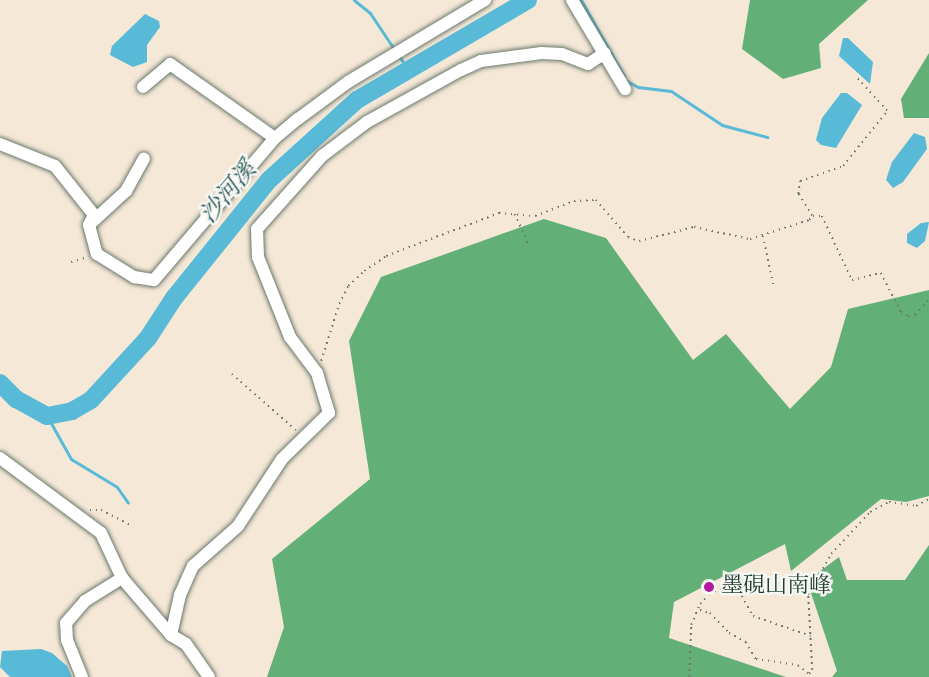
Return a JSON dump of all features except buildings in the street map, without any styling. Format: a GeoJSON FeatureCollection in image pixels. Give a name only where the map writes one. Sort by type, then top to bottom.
{"type":"FeatureCollection","features":[{"type":"Feature","properties":{"kind":"street"},"geometry":{"type":"LineString","coordinates":[[0,144],[55,166],[94,215],[89,225],[97,254],[134,277],[154,280],[275,138],[348,82],[485,0]]}},
{"type":"Feature","properties":{"kind":"street"},"geometry":{"type":"LineString","coordinates":[[572,1],[625,89]]}},
{"type":"Feature","properties":{"kind":"street"},"geometry":{"type":"LineString","coordinates":[[171,635],[180,595],[193,566],[238,526],[282,459],[328,413],[317,373],[290,337],[258,257],[257,229],[315,164],[367,122],[481,61],[541,53],[562,54],[588,64],[604,53]]}},
{"type":"Feature","properties":{"kind":"street"},"geometry":{"type":"LineString","coordinates":[[143,87],[170,64],[275,138]]}},
{"type":"Feature","properties":{"kind":"street"},"geometry":{"type":"LineString","coordinates":[[89,225],[126,191],[144,159]]}},
{"type":"Feature","properties":{"kind":"street"},"geometry":{"type":"LineString","coordinates":[[0,458],[73,509],[101,533],[122,578],[171,635],[186,644],[209,677]]}},
{"type":"Feature","properties":{"kind":"street"},"geometry":{"type":"LineString","coordinates":[[82,677],[67,640],[66,623],[85,601],[122,578]]}},
{"type":"Feature","properties":{"kind":"path"},"geometry":{"type":"LineString","coordinates":[[812,216],[798,194],[800,181],[843,166],[886,111],[855,76]]}},
{"type":"Feature","properties":{"kind":"path"},"geometry":{"type":"LineString","coordinates":[[317,373],[339,304],[348,286],[364,271],[386,256],[499,213],[535,216],[574,201],[596,200],[628,237],[639,241],[694,227],[750,239],[812,216],[822,216],[852,280],[881,273],[901,312],[908,316],[915,315],[929,299]]}},
{"type":"Feature","properties":{"kind":"path"},"geometry":{"type":"LineString","coordinates":[[514,213],[529,246]]}},
{"type":"Feature","properties":{"kind":"path"},"geometry":{"type":"LineString","coordinates":[[762,236],[774,287]]}},
{"type":"Feature","properties":{"kind":"path"},"geometry":{"type":"LineString","coordinates":[[71,262],[97,254]]}},
{"type":"Feature","properties":{"kind":"path"},"geometry":{"type":"LineString","coordinates":[[232,374],[303,436]]}},
{"type":"Feature","properties":{"kind":"path"},"geometry":{"type":"LineString","coordinates":[[700,610],[710,613],[729,633],[746,642],[756,659],[798,665],[809,674],[813,669],[808,595],[813,582],[854,527],[889,502],[916,506],[929,499]]}},
{"type":"Feature","properties":{"kind":"path"},"geometry":{"type":"LineString","coordinates":[[73,509],[101,510],[131,525]]}},
{"type":"Feature","properties":{"kind":"path"},"geometry":{"type":"LineString","coordinates":[[689,677],[691,625],[700,610],[700,604],[709,594],[728,585],[742,597],[753,616],[811,636]]}},
{"type":"Feature","properties":{"kind":"green space"},"geometry":{"type":"Polygon","coordinates":[[[750,0],[868,0],[819,44],[821,68],[783,79],[742,49],[750,0]]]}},
{"type":"Feature","properties":{"kind":"green space"},"geometry":{"type":"Polygon","coordinates":[[[929,53],[929,118],[904,118],[901,99],[929,53]]]}},
{"type":"Feature","properties":{"kind":"green space"},"geometry":{"type":"Polygon","coordinates":[[[544,219],[606,238],[693,360],[726,334],[790,409],[831,367],[848,309],[929,290],[929,496],[906,502],[881,499],[791,571],[785,544],[674,602],[669,638],[786,677],[267,677],[284,627],[272,559],[370,479],[349,341],[381,277],[544,219]]]}},
{"type":"Feature","properties":{"kind":"green space"},"geometry":{"type":"Polygon","coordinates":[[[929,545],[929,677],[832,677],[837,671],[807,581],[839,557],[847,580],[905,580],[929,545]]]}},
{"type":"Feature","properties":{"kind":"water"},"geometry":{"type":"Polygon","coordinates":[[[145,14],[159,21],[160,27],[147,45],[147,62],[133,67],[110,55],[112,46],[145,14]]]}},
{"type":"Feature","properties":{"kind":"water"},"geometry":{"type":"Polygon","coordinates":[[[843,38],[848,38],[873,62],[870,84],[839,56],[843,38]]]}},
{"type":"Feature","properties":{"kind":"water"},"geometry":{"type":"Polygon","coordinates":[[[841,93],[847,93],[862,105],[836,148],[821,145],[816,140],[822,118],[841,93]]]}},
{"type":"Feature","properties":{"kind":"water"},"geometry":{"type":"Polygon","coordinates":[[[914,133],[925,137],[927,149],[903,182],[893,188],[886,180],[892,162],[914,133]]]}},
{"type":"Feature","properties":{"kind":"water"},"geometry":{"type":"Polygon","coordinates":[[[929,222],[925,241],[917,248],[907,243],[907,234],[921,223],[929,222]]]}},
{"type":"Feature","properties":{"kind":"water"},"geometry":{"type":"Polygon","coordinates":[[[41,649],[52,653],[67,666],[72,677],[10,677],[0,667],[2,651],[41,649]]]}},
{"type":"Feature","properties":{"kind":"waterway"},"geometry":{"type":"LineString","coordinates":[[354,0],[370,13],[394,49]]}},
{"type":"Feature","properties":{"kind":"waterway","name":"沙河溪"},"geometry":{"type":"LineString","coordinates":[[0,383],[16,399],[47,416],[72,411],[91,400],[148,338],[174,298],[269,180],[357,100],[528,0]]}},
{"type":"Feature","properties":{"kind":"waterway"},"geometry":{"type":"LineString","coordinates":[[581,0],[624,76]]}},
{"type":"Feature","properties":{"kind":"waterway"},"geometry":{"type":"LineString","coordinates":[[398,55],[408,69]]}},
{"type":"Feature","properties":{"kind":"waterway"},"geometry":{"type":"LineString","coordinates":[[627,81],[638,87],[671,91],[722,125],[767,137]]}},
{"type":"Feature","properties":{"kind":"waterway"},"geometry":{"type":"LineString","coordinates":[[47,416],[71,459],[117,487],[128,503]]}},
{"type":"Feature","properties":{"kind":"place","name":"墨硯山南峰"},"geometry":{"type":"Point","coordinates":[709,587]}}]}
